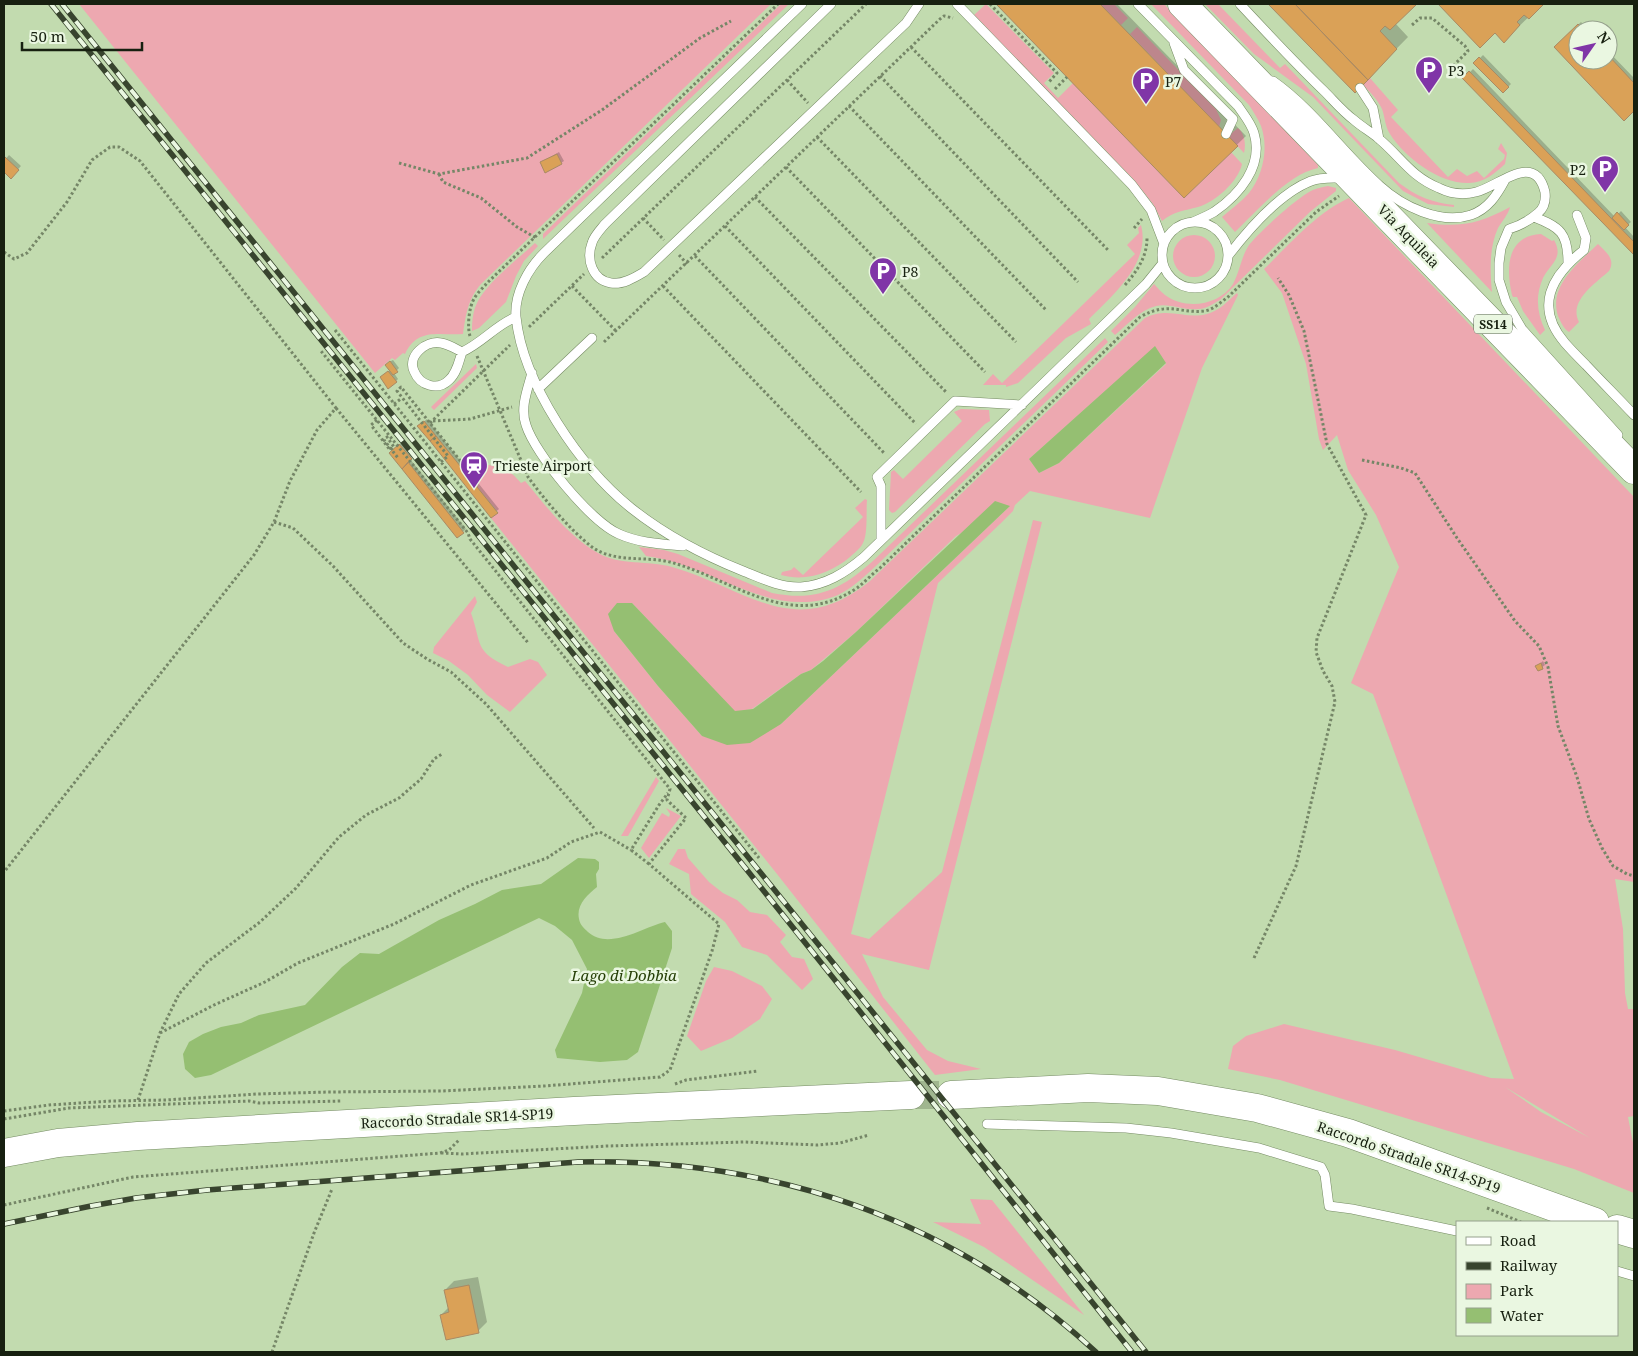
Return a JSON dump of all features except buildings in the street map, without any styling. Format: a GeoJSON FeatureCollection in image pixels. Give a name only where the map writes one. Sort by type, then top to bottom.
{"type":"FeatureCollection","features":[{"type":"Feature","properties":{"kind":"main road","name":"Via Aquileia"},"geometry":{"type":"LineString","coordinates":[[1182,4],[1631,467]]}},
{"type":"Feature","properties":{"kind":"main road","name":"Raccordo Stradale SR14-SP19"},"geometry":{"type":"LineString","coordinates":[[951,1095],[1088,1088],[1158,1091],[1257,1108],[1348,1133],[1591,1221]]}},
{"type":"Feature","properties":{"kind":"main road","name":"Raccordo Stradale SR14-SP19"},"geometry":{"type":"LineString","coordinates":[[4,1152],[58,1143],[138,1136],[911,1095]]}},
{"type":"Feature","properties":{"kind":"main road"},"geometry":{"type":"LineString","coordinates":[[1618,1229],[1634,1234]]}},
{"type":"Feature","properties":{"kind":"lane"},"geometry":{"type":"LineString","coordinates":[[802,4],[539,258],[526,276],[521,288],[516,317],[520,336],[538,389],[571,444],[601,479],[644,518],[688,546],[783,586],[816,585],[839,575],[864,557],[1146,284],[1163,263]]}},
{"type":"Feature","properties":{"kind":"lane"},"geometry":{"type":"LineString","coordinates":[[831,4],[605,224],[592,243],[590,260],[591,268],[599,277],[611,283],[620,283],[644,272],[906,23],[919,4]]}},
{"type":"Feature","properties":{"kind":"lane"},"geometry":{"type":"LineString","coordinates":[[957,4],[1132,185],[1151,210],[1164,244],[1163,263],[1167,272],[1178,283],[1193,288],[1204,287],[1213,283],[1221,276],[1228,256],[1226,245],[1214,228],[1203,223],[1193,222]]}},
{"type":"Feature","properties":{"kind":"lane"},"geometry":{"type":"LineString","coordinates":[[1138,4],[1238,106],[1248,120],[1254,134],[1256,149],[1248,180],[1234,195],[1214,212],[1193,222],[1180,225],[1170,233],[1164,244]]}},
{"type":"Feature","properties":{"kind":"lane"},"geometry":{"type":"LineString","coordinates":[[1240,4],[1346,113],[1379,139],[1421,179],[1441,189],[1458,194],[1476,192],[1494,186],[1513,174],[1528,172],[1536,177],[1543,186],[1545,196],[1541,211],[1517,227],[1509,229],[1501,248],[1500,280],[1506,302],[1522,330],[1618,434],[1631,467]]}},
{"type":"Feature","properties":{"kind":"lane"},"geometry":{"type":"LineString","coordinates":[[1214,38],[1293,95],[1380,186],[1418,210],[1452,217],[1470,215],[1482,209],[1493,200],[1506,178]]}},
{"type":"Feature","properties":{"kind":"lane"},"geometry":{"type":"LineString","coordinates":[[1173,40],[1184,70],[1233,119],[1226,134]]}},
{"type":"Feature","properties":{"kind":"lane"},"geometry":{"type":"LineString","coordinates":[[1360,88],[1373,108],[1379,139]]}},
{"type":"Feature","properties":{"kind":"lane"},"geometry":{"type":"LineString","coordinates":[[1228,256],[1240,240],[1267,213],[1299,187],[1312,181],[1327,178],[1357,183]]}},
{"type":"Feature","properties":{"kind":"lane"},"geometry":{"type":"LineString","coordinates":[[1577,215],[1586,238],[1584,250],[1568,263],[1553,284],[1549,311],[1554,326],[1564,342],[1634,415]]}},
{"type":"Feature","properties":{"kind":"lane"},"geometry":{"type":"LineString","coordinates":[[1534,217],[1552,224],[1563,235],[1568,248],[1568,263]]}},
{"type":"Feature","properties":{"kind":"lane"},"geometry":{"type":"LineString","coordinates":[[462,352],[456,372],[449,380],[442,384],[432,386],[424,383],[413,370],[413,362],[422,347],[431,343],[441,342],[462,352],[474,347],[506,321],[516,317]]}},
{"type":"Feature","properties":{"kind":"lane"},"geometry":{"type":"LineString","coordinates":[[538,389],[592,338]]}},
{"type":"Feature","properties":{"kind":"lane"},"geometry":{"type":"LineString","coordinates":[[532,374],[523,407],[525,425],[532,440],[565,486],[596,517],[618,534],[630,539],[646,542],[688,546]]}},
{"type":"Feature","properties":{"kind":"lane"},"geometry":{"type":"LineString","coordinates":[[881,540],[881,486],[877,476],[892,461],[955,401],[1022,404]]}},
{"type":"Feature","properties":{"kind":"lane"},"geometry":{"type":"LineString","coordinates":[[987,1124],[1126,1128],[1171,1132],[1258,1148],[1321,1168],[1325,1175],[1329,1206],[1456,1231]]}},
{"type":"Feature","properties":{"kind":"lane"},"geometry":{"type":"LineString","coordinates":[[1618,1271],[1634,1276]]}},
{"type":"Feature","properties":{"kind":"path"},"geometry":{"type":"LineString","coordinates":[[468,332],[474,299],[488,283],[778,4]]}},
{"type":"Feature","properties":{"kind":"path"},"geometry":{"type":"LineString","coordinates":[[430,423],[867,4]]}},
{"type":"Feature","properties":{"kind":"path"},"geometry":{"type":"LineString","coordinates":[[990,4],[1057,73],[1048,83],[1054,89],[1067,77]]}},
{"type":"Feature","properties":{"kind":"path"},"geometry":{"type":"LineString","coordinates":[[602,344],[944,16],[953,17],[960,24]]}},
{"type":"Feature","properties":{"kind":"path"},"geometry":{"type":"LineString","coordinates":[[1412,25],[1420,18],[1432,18],[1465,46],[1468,51],[1452,67]]}},
{"type":"Feature","properties":{"kind":"path"},"geometry":{"type":"LineString","coordinates":[[399,163],[439,174],[527,158],[602,110],[700,38],[731,20]]}},
{"type":"Feature","properties":{"kind":"path"},"geometry":{"type":"LineString","coordinates":[[911,47],[1109,251]]}},
{"type":"Feature","properties":{"kind":"path"},"geometry":{"type":"LineString","coordinates":[[880,76],[1078,282]]}},
{"type":"Feature","properties":{"kind":"path"},"geometry":{"type":"LineString","coordinates":[[849,106],[1047,311]]}},
{"type":"Feature","properties":{"kind":"path"},"geometry":{"type":"LineString","coordinates":[[817,137],[1016,342]]}},
{"type":"Feature","properties":{"kind":"path"},"geometry":{"type":"LineString","coordinates":[[4,252],[14,259],[27,253],[67,202],[92,160],[110,147],[119,146],[140,161],[336,408],[529,644]]}},
{"type":"Feature","properties":{"kind":"path"},"geometry":{"type":"LineString","coordinates":[[786,167],[985,372]]}},
{"type":"Feature","properties":{"kind":"path"},"geometry":{"type":"LineString","coordinates":[[439,174],[443,182],[481,198],[517,227],[532,235]]}},
{"type":"Feature","properties":{"kind":"path"},"geometry":{"type":"LineString","coordinates":[[479,361],[528,477],[548,503],[594,548],[620,557],[670,562],[775,603],[806,606],[822,603],[857,588],[880,568],[1140,317],[1150,311],[1161,308],[1195,312],[1206,311],[1214,307],[1228,297],[1316,212],[1357,183]]}},
{"type":"Feature","properties":{"kind":"path"},"geometry":{"type":"LineString","coordinates":[[756,197],[955,401]]}},
{"type":"Feature","properties":{"kind":"path"},"geometry":{"type":"LineString","coordinates":[[1139,214],[1146,225]]}},
{"type":"Feature","properties":{"kind":"path"},"geometry":{"type":"LineString","coordinates":[[1134,228],[1142,219]]}},
{"type":"Feature","properties":{"kind":"path"},"geometry":{"type":"LineString","coordinates":[[725,226],[923,432]]}},
{"type":"Feature","properties":{"kind":"path"},"geometry":{"type":"LineString","coordinates":[[1123,288],[1137,271],[1144,258],[1148,240],[1146,232]]}},
{"type":"Feature","properties":{"kind":"path"},"geometry":{"type":"LineString","coordinates":[[695,256],[892,461]]}},
{"type":"Feature","properties":{"kind":"path"},"geometry":{"type":"LineString","coordinates":[[1254,958],[1296,866],[1335,702],[1332,686],[1323,671],[1316,652],[1317,638],[1366,515],[1326,444],[1304,331],[1289,295],[1278,278]]}},
{"type":"Feature","properties":{"kind":"path"},"geometry":{"type":"LineString","coordinates":[[572,286],[616,331]]}},
{"type":"Feature","properties":{"kind":"path"},"geometry":{"type":"LineString","coordinates":[[663,286],[861,492]]}},
{"type":"Feature","properties":{"kind":"path"},"geometry":{"type":"LineString","coordinates":[[335,330],[759,858]]}},
{"type":"Feature","properties":{"kind":"path"},"geometry":{"type":"LineString","coordinates":[[321,351],[670,789],[667,800],[686,818],[650,864]]}},
{"type":"Feature","properties":{"kind":"path"},"geometry":{"type":"LineString","coordinates":[[441,462],[448,456],[397,391],[402,387],[471,474]]}},
{"type":"Feature","properties":{"kind":"path"},"geometry":{"type":"LineString","coordinates":[[394,404],[402,398]]}},
{"type":"Feature","properties":{"kind":"path"},"geometry":{"type":"LineString","coordinates":[[4,872],[254,554],[274,522],[290,481],[317,430],[336,408]]}},
{"type":"Feature","properties":{"kind":"path"},"geometry":{"type":"LineString","coordinates":[[377,420],[371,425],[390,450],[394,447],[387,437],[384,440],[389,446],[393,452],[398,458]]}},
{"type":"Feature","properties":{"kind":"path"},"geometry":{"type":"LineString","coordinates":[[1362,460],[1401,468],[1415,473],[1457,538],[1515,621],[1540,646],[1548,667],[1558,726],[1589,819],[1602,848],[1613,866],[1634,876]]}},
{"type":"Feature","properties":{"kind":"path"},"geometry":{"type":"LineString","coordinates":[[274,522],[293,528],[333,566],[404,643],[427,659],[451,672],[486,704],[594,828]]}},
{"type":"Feature","properties":{"kind":"path"},"geometry":{"type":"LineString","coordinates":[[138,1100],[160,1032],[179,994],[206,963],[267,915],[296,888],[339,837],[366,815],[399,798],[421,779],[434,759],[442,754]]}},
{"type":"Feature","properties":{"kind":"path"},"geometry":{"type":"LineString","coordinates":[[631,850],[659,805],[669,793]]}},
{"type":"Feature","properties":{"kind":"path"},"geometry":{"type":"LineString","coordinates":[[4,1112],[49,1105],[138,1100],[257,1094],[442,1091],[660,1077],[670,1070],[712,951],[719,924],[650,864],[631,850],[600,832],[571,842],[547,858],[471,885],[394,924],[298,963],[265,982],[160,1032]]}},
{"type":"Feature","properties":{"kind":"path"},"geometry":{"type":"LineString","coordinates":[[670,1086],[686,1080],[758,1071]]}},
{"type":"Feature","properties":{"kind":"path"},"geometry":{"type":"LineString","coordinates":[[4,1119],[70,1108],[120,1105],[249,1101],[259,1103],[345,1101]]}},
{"type":"Feature","properties":{"kind":"path"},"geometry":{"type":"LineString","coordinates":[[4,1204],[133,1177],[440,1153],[462,1154],[608,1146],[744,1142],[818,1145],[840,1143],[869,1135]]}},
{"type":"Feature","properties":{"kind":"path"},"geometry":{"type":"LineString","coordinates":[[440,1153],[449,1150],[461,1138],[466,1137]]}},
{"type":"Feature","properties":{"kind":"path"},"geometry":{"type":"LineString","coordinates":[[272,1352],[314,1233],[332,1189]]}},
{"type":"Feature","properties":{"kind":"green space"},"geometry":{"type":"Polygon","coordinates":[[[79,4],[771,4],[481,284],[470,301],[463,334],[423,336],[410,345],[405,354],[403,353],[395,360],[392,358],[375,373],[79,4]]]}},
{"type":"Feature","properties":{"kind":"green space"},"geometry":{"type":"Polygon","coordinates":[[[781,4],[789,4],[543,239],[543,234],[781,4]]]}},
{"type":"Feature","properties":{"kind":"green space"},"geometry":{"type":"Polygon","coordinates":[[[986,4],[1054,73],[1044,83],[1058,98],[1073,83],[1184,198],[1231,152],[1242,164],[1236,178],[1211,201],[1198,207],[1175,213],[1162,221],[1153,204],[1134,180],[974,15],[986,4]]]}},
{"type":"Feature","properties":{"kind":"green space"},"geometry":{"type":"Polygon","coordinates":[[[1100,4],[1114,4],[1128,18],[1121,25],[1100,4]]]}},
{"type":"Feature","properties":{"kind":"green space"},"geometry":{"type":"Polygon","coordinates":[[[1151,4],[1164,4],[1318,165],[1318,168],[1284,185],[1235,232],[1222,217],[1249,193],[1258,178],[1264,152],[1261,126],[1249,105],[1151,4]]]}},
{"type":"Feature","properties":{"kind":"green space"},"geometry":{"type":"Polygon","coordinates":[[[1205,4],[1218,4],[1280,68],[1285,64],[1399,183],[1425,198],[1439,203],[1454,205],[1454,207],[1428,204],[1403,191],[1313,97],[1254,54],[1205,4]]]}},
{"type":"Feature","properties":{"kind":"green space"},"geometry":{"type":"Polygon","coordinates":[[[1137,27],[1216,109],[1221,120],[1219,127],[1130,34],[1137,27]]]}},
{"type":"Feature","properties":{"kind":"green space"},"geometry":{"type":"Polygon","coordinates":[[[1370,78],[1398,110],[1391,117],[1448,177],[1457,169],[1467,176],[1477,171],[1484,178],[1504,159],[1505,155],[1498,149],[1501,143],[1507,153],[1505,164],[1493,174],[1474,183],[1447,179],[1424,168],[1405,152],[1390,134],[1380,106],[1374,96],[1363,85],[1370,78]]]}},
{"type":"Feature","properties":{"kind":"green space"},"geometry":{"type":"Polygon","coordinates":[[[1238,128],[1244,140],[1244,153],[1228,136],[1238,128]]]}},
{"type":"Feature","properties":{"kind":"green space"},"geometry":{"type":"Polygon","coordinates":[[[1328,186],[1336,188],[1336,191],[1311,211],[1220,300],[1202,309],[1188,309],[1167,305],[1156,306],[1139,314],[1115,335],[1111,331],[1135,307],[1154,284],[1165,295],[1182,303],[1201,303],[1219,297],[1233,284],[1246,250],[1261,232],[1307,193],[1328,186]]]}},
{"type":"Feature","properties":{"kind":"green space"},"geometry":{"type":"Polygon","coordinates":[[[1349,198],[1634,497],[1634,882],[1615,879],[1623,929],[1625,993],[1628,1009],[1634,1009],[1634,1116],[1628,1117],[1634,1148],[1634,1193],[1574,1169],[1280,1080],[1228,1069],[1233,1046],[1246,1036],[1284,1024],[1395,1050],[1491,1078],[1514,1079],[1373,694],[1351,683],[1399,567],[1376,515],[1348,470],[1337,435],[1323,450],[1319,439],[1306,364],[1282,293],[1264,269],[1314,220],[1349,198]],[[1505,1087],[1541,1112],[1590,1138],[1505,1087]]]}},
{"type":"Feature","properties":{"kind":"green space"},"geometry":{"type":"Polygon","coordinates":[[[1510,207],[1498,228],[1493,243],[1492,292],[1427,223],[1450,225],[1470,223],[1510,207]]]}},
{"type":"Feature","properties":{"kind":"green space"},"geometry":{"type":"Polygon","coordinates":[[[1141,225],[1143,239],[1135,265],[1119,289],[1089,319],[1091,324],[1066,338],[1018,383],[1006,387],[1006,385],[983,385],[993,374],[1002,383],[1135,254],[1127,245],[1139,233],[1138,228],[1141,225]]]}},
{"type":"Feature","properties":{"kind":"green space"},"geometry":{"type":"Polygon","coordinates":[[[1541,234],[1552,241],[1554,240],[1558,251],[1555,260],[1540,285],[1538,304],[1545,330],[1540,335],[1523,311],[1517,297],[1512,295],[1509,265],[1515,247],[1521,241],[1529,236],[1541,234]]]}},
{"type":"Feature","properties":{"kind":"green space"},"geometry":{"type":"Polygon","coordinates":[[[1190,235],[1198,235],[1209,241],[1215,256],[1209,271],[1198,277],[1190,277],[1179,271],[1173,260],[1173,252],[1179,241],[1190,235]]]}},
{"type":"Feature","properties":{"kind":"green space"},"geometry":{"type":"Polygon","coordinates":[[[535,243],[538,246],[524,261],[506,302],[479,328],[472,331],[475,308],[483,294],[496,278],[535,243]]]}},
{"type":"Feature","properties":{"kind":"green space"},"geometry":{"type":"Polygon","coordinates":[[[1598,244],[1611,259],[1611,267],[1580,300],[1577,307],[1579,322],[1569,332],[1558,316],[1556,305],[1558,294],[1568,275],[1598,244]]]}},
{"type":"Feature","properties":{"kind":"green space"},"geometry":{"type":"Polygon","coordinates":[[[1237,293],[1238,295],[1202,368],[1150,518],[1030,491],[1015,505],[1013,511],[1000,524],[938,583],[851,934],[869,939],[942,872],[1033,520],[1042,522],[929,970],[862,954],[883,997],[927,1050],[948,1061],[981,1069],[935,1075],[777,874],[491,518],[498,512],[473,482],[478,478],[467,465],[491,465],[508,471],[521,483],[525,481],[577,539],[607,557],[615,560],[672,567],[771,605],[794,609],[818,608],[843,599],[870,581],[1145,318],[1162,313],[1199,315],[1211,313],[1237,293]],[[1155,347],[1029,459],[1039,473],[1059,463],[1166,364],[1155,347]],[[1010,506],[956,536],[856,632],[811,670],[801,674],[752,709],[735,712],[632,603],[617,603],[614,631],[658,686],[702,736],[781,724],[1010,506]]]}},
{"type":"Feature","properties":{"kind":"green space"},"geometry":{"type":"Polygon","coordinates":[[[1105,338],[1108,342],[878,564],[854,585],[838,595],[813,601],[789,601],[765,597],[694,569],[646,556],[639,547],[678,554],[772,593],[802,596],[828,591],[840,586],[874,560],[1105,338]]]}},
{"type":"Feature","properties":{"kind":"green space"},"geometry":{"type":"Polygon","coordinates":[[[476,364],[477,368],[434,410],[431,407],[476,364]]]}},
{"type":"Feature","properties":{"kind":"green space"},"geometry":{"type":"Polygon","coordinates":[[[961,409],[989,410],[990,421],[892,513],[889,510],[891,472],[894,470],[903,479],[962,421],[954,412],[961,409]]]}},
{"type":"Feature","properties":{"kind":"green space"},"geometry":{"type":"Polygon","coordinates":[[[865,499],[867,500],[865,539],[850,557],[835,568],[818,575],[790,577],[781,575],[782,572],[791,570],[794,567],[803,575],[863,517],[855,508],[865,499]]]}},
{"type":"Feature","properties":{"kind":"green space"},"geometry":{"type":"Polygon","coordinates":[[[475,596],[477,602],[471,613],[484,651],[508,667],[530,659],[538,662],[547,675],[510,712],[487,695],[468,675],[449,661],[433,653],[434,647],[475,596]]]}},
{"type":"Feature","properties":{"kind":"green space"},"geometry":{"type":"Polygon","coordinates":[[[656,777],[659,781],[628,836],[621,836],[656,777]]]}},
{"type":"Feature","properties":{"kind":"green space"},"geometry":{"type":"Polygon","coordinates":[[[666,808],[681,816],[649,858],[641,848],[662,813],[669,817],[670,814],[666,808]]]}},
{"type":"Feature","properties":{"kind":"green space"},"geometry":{"type":"Polygon","coordinates":[[[678,849],[685,849],[688,858],[709,882],[723,893],[737,900],[750,912],[767,915],[786,935],[780,942],[792,957],[804,959],[813,979],[802,990],[767,955],[742,947],[725,922],[691,894],[689,874],[669,864],[678,849]]]}},
{"type":"Feature","properties":{"kind":"green space"},"geometry":{"type":"Polygon","coordinates":[[[714,967],[732,971],[762,986],[772,999],[760,1019],[732,1038],[701,1051],[687,1036],[706,981],[714,967]]]}},
{"type":"Feature","properties":{"kind":"green space"},"geometry":{"type":"Polygon","coordinates":[[[970,1199],[992,1200],[1084,1315],[984,1247],[933,1222],[981,1224],[970,1199]]]}},
{"type":"Feature","properties":{"kind":"water"},"geometry":{"type":"Polygon","coordinates":[[[1155,346],[1166,363],[1059,463],[1039,473],[1029,459],[1155,346]]]}},
{"type":"Feature","properties":{"kind":"water"},"geometry":{"type":"Polygon","coordinates":[[[995,501],[1010,506],[781,724],[750,743],[727,745],[702,736],[658,686],[614,631],[608,614],[617,603],[632,603],[735,711],[753,709],[801,674],[811,670],[823,661],[995,501]]]}},
{"type":"Feature","properties":{"kind":"water","name":"Lago di Dobbia"},"geometry":{"type":"Polygon","coordinates":[[[578,858],[595,859],[599,862],[599,869],[596,874],[597,887],[586,897],[579,909],[580,921],[588,932],[596,937],[616,939],[665,922],[672,931],[672,948],[638,1052],[627,1060],[600,1062],[557,1058],[555,1050],[582,993],[587,969],[572,940],[555,926],[539,918],[211,1075],[195,1078],[185,1069],[183,1054],[189,1042],[203,1034],[221,1027],[241,1023],[259,1015],[305,1005],[342,967],[360,953],[379,954],[439,920],[502,890],[541,884],[578,858]]]}},
{"type":"Feature","properties":{"kind":"tunnel"},"geometry":{"type":"LineString","coordinates":[[911,1095],[951,1095]]}},
{"type":"Feature","properties":{"kind":"railway"},"geometry":{"type":"LineString","coordinates":[[51,4],[1132,1352]]}},
{"type":"Feature","properties":{"kind":"railway"},"geometry":{"type":"LineString","coordinates":[[62,4],[1146,1352]]}},
{"type":"Feature","properties":{"kind":"railway"},"geometry":{"type":"LineString","coordinates":[[4,1224],[136,1198],[207,1190],[578,1162],[650,1164],[721,1171],[790,1185],[856,1206],[920,1232],[982,1266],[1040,1305],[1096,1352]]}},
{"type":"Feature","properties":{"kind":"place","name":"P3"},"geometry":{"type":"Point","coordinates":[1429,94]}},
{"type":"Feature","properties":{"kind":"place","name":"P7"},"geometry":{"type":"Point","coordinates":[1146,105]}},
{"type":"Feature","properties":{"kind":"place","name":"P2"},"geometry":{"type":"Point","coordinates":[1605,193]}},
{"type":"Feature","properties":{"kind":"place","name":"P8"},"geometry":{"type":"Point","coordinates":[883,295]}},
{"type":"Feature","properties":{"kind":"place","name":"Trieste Airport"},"geometry":{"type":"Point","coordinates":[474,489]}}]}
